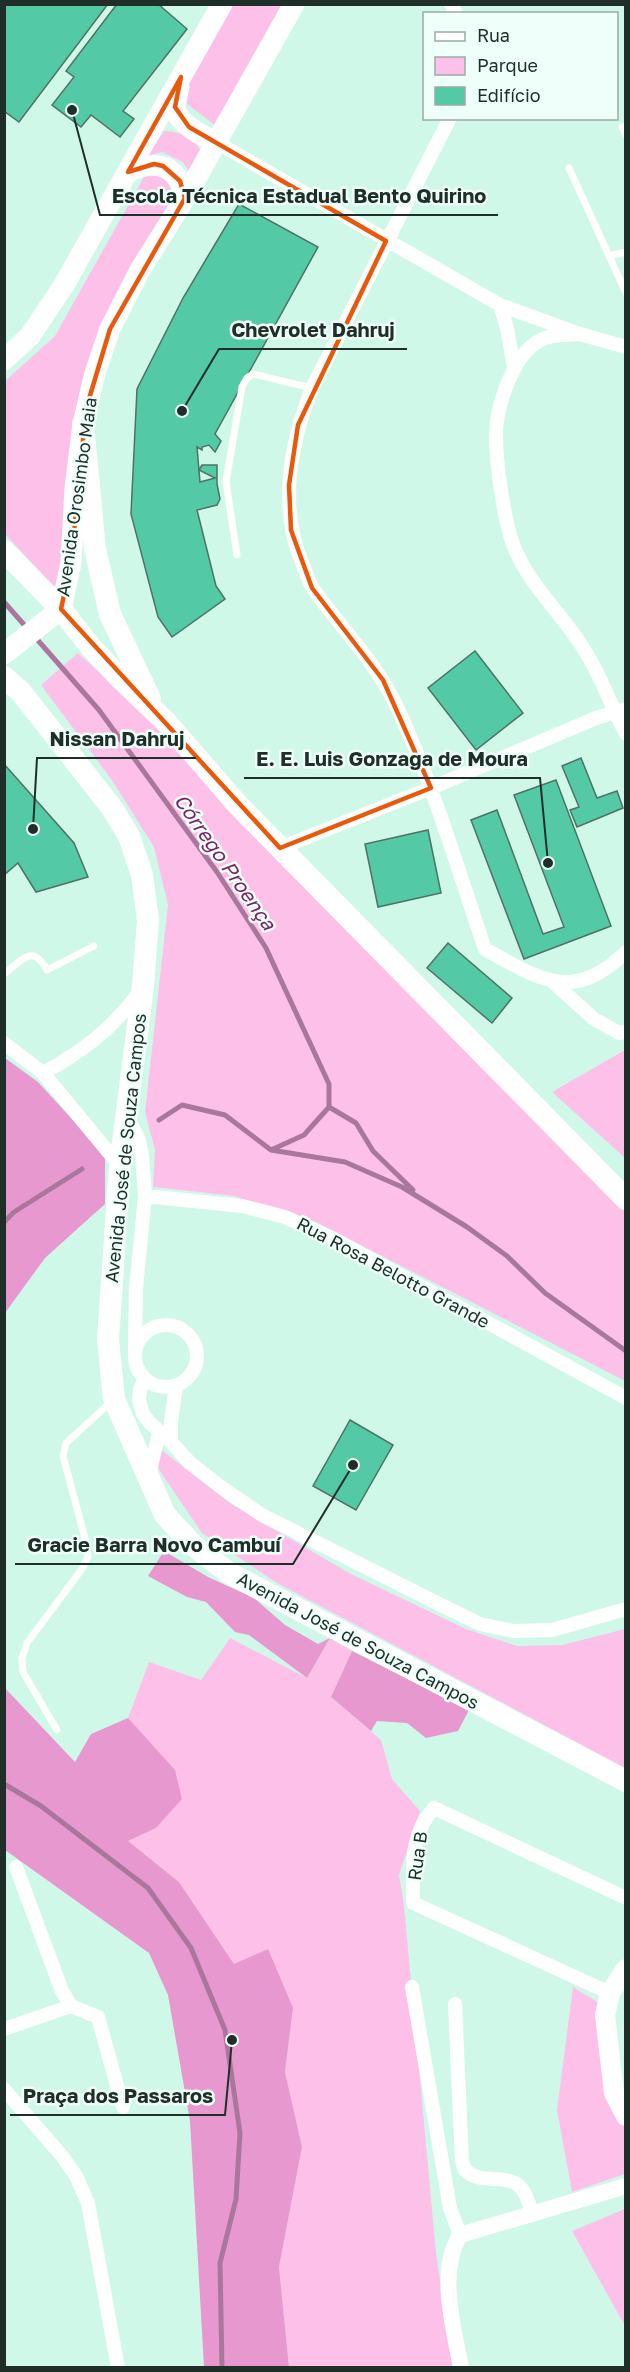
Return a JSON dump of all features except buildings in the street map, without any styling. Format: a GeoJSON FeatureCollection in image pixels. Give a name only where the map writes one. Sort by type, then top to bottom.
{"type":"FeatureCollection","features":[{"type":"Feature","properties":{"kind":"highway"},"geometry":{"type":"LineString","coordinates":[[84,424],[95,549],[110,614],[129,658],[152,702],[166,722]]}},
{"type":"Feature","properties":{"kind":"highway"},"geometry":{"type":"LineString","coordinates":[[4,551],[54,614],[166,722],[238,805],[626,1199]]}},
{"type":"Feature","properties":{"kind":"highway","name":"Avenida José de Souza Campos"},"geometry":{"type":"LineString","coordinates":[[4,677],[21,692],[105,799],[129,836],[142,874],[148,920],[143,986],[120,1166],[108,1339],[114,1399],[165,1515],[194,1546],[229,1573],[626,1781]]}},
{"type":"Feature","properties":{"kind":"main road"},"geometry":{"type":"LineString","coordinates":[[4,360],[39,324],[128,172],[222,4]]}},
{"type":"Feature","properties":{"kind":"main road","name":"Avenida Orosimbo Maia"},"geometry":{"type":"LineString","coordinates":[[54,614],[71,563],[75,488],[84,424],[95,373],[110,329],[140,270],[185,198],[294,4]]}},
{"type":"Feature","properties":{"kind":"main road"},"geometry":{"type":"LineString","coordinates":[[181,77],[175,107],[189,127],[216,142]]}},
{"type":"Feature","properties":{"kind":"main road"},"geometry":{"type":"LineString","coordinates":[[128,172],[154,164],[163,166],[180,181],[185,198]]}},
{"type":"Feature","properties":{"kind":"main road"},"geometry":{"type":"LineString","coordinates":[[11,649],[54,614]]}},
{"type":"Feature","properties":{"kind":"main road"},"geometry":{"type":"LineString","coordinates":[[626,1969],[610,1993],[605,2014],[614,2093],[626,2116]]}},
{"type":"Feature","properties":{"kind":"street"},"geometry":{"type":"LineString","coordinates":[[449,120],[312,388],[298,425],[292,453],[289,485],[291,530],[312,588],[364,652],[396,705],[431,789],[485,949],[520,969],[552,982],[594,1019],[619,1033],[626,1032]]}},
{"type":"Feature","properties":{"kind":"street"},"geometry":{"type":"LineString","coordinates":[[216,142],[386,242],[500,305],[580,334],[625,347],[626,357]]}},
{"type":"Feature","properties":{"kind":"street"},"geometry":{"type":"LineString","coordinates":[[500,305],[514,367]]}},
{"type":"Feature","properties":{"kind":"street"},"geometry":{"type":"LineString","coordinates":[[580,334],[553,335],[535,343],[514,367],[501,403],[496,434],[501,492],[514,547],[540,590],[588,655],[620,711],[626,734]]}},
{"type":"Feature","properties":{"kind":"street"},"geometry":{"type":"LineString","coordinates":[[280,848],[431,789],[596,718],[620,711]]}},
{"type":"Feature","properties":{"kind":"street"},"geometry":{"type":"LineString","coordinates":[[552,982],[581,981],[608,969],[626,952]]}},
{"type":"Feature","properties":{"kind":"street"},"geometry":{"type":"LineString","coordinates":[[43,1073],[92,1043],[129,1006],[143,986]]}},
{"type":"Feature","properties":{"kind":"street"},"geometry":{"type":"LineString","coordinates":[[4,1042],[43,1073],[120,1166]]}},
{"type":"Feature","properties":{"kind":"street"},"geometry":{"type":"LineString","coordinates":[[126,1114],[139,1140],[145,1196],[136,1288],[135,1349],[135,1360],[138,1370],[145,1379],[154,1385],[165,1387],[176,1385],[188,1377],[194,1368],[196,1348],[191,1338],[177,1326],[166,1324],[150,1329],[141,1336],[135,1349]]}},
{"type":"Feature","properties":{"kind":"street","name":"Rua Rosa Belotto Grande"},"geometry":{"type":"LineString","coordinates":[[145,1196],[242,1206],[285,1217],[334,1239],[626,1398]]}},
{"type":"Feature","properties":{"kind":"street"},"geometry":{"type":"LineString","coordinates":[[136,1288],[150,1329]]}},
{"type":"Feature","properties":{"kind":"street"},"geometry":{"type":"LineString","coordinates":[[145,1379],[140,1389],[139,1400],[143,1414],[190,1463],[262,1515],[480,1624],[513,1631],[552,1630],[626,1609]]}},
{"type":"Feature","properties":{"kind":"street"},"geometry":{"type":"LineString","coordinates":[[171,1442],[176,1385]]}},
{"type":"Feature","properties":{"kind":"street"},"geometry":{"type":"LineString","coordinates":[[148,1476],[159,1433]]}},
{"type":"Feature","properties":{"kind":"street","name":"Rua B"},"geometry":{"type":"LineString","coordinates":[[610,1993],[413,1903],[413,1862],[417,1832],[425,1817],[434,1808],[626,1898]]}},
{"type":"Feature","properties":{"kind":"street"},"geometry":{"type":"LineString","coordinates":[[16,1867],[62,1991],[70,2006],[98,2017],[123,2107]]}},
{"type":"Feature","properties":{"kind":"street"},"geometry":{"type":"LineString","coordinates":[[412,1987],[450,2208],[460,2235]]}},
{"type":"Feature","properties":{"kind":"street"},"geometry":{"type":"LineString","coordinates":[[455,2004],[462,2162],[465,2170],[479,2180],[503,2179],[520,2186],[525,2192],[533,2215]]}},
{"type":"Feature","properties":{"kind":"street"},"geometry":{"type":"LineString","coordinates":[[4,2029],[70,2006]]}},
{"type":"Feature","properties":{"kind":"street"},"geometry":{"type":"LineString","coordinates":[[4,2088],[62,2156],[76,2176],[88,2203],[118,2367]]}},
{"type":"Feature","properties":{"kind":"street"},"geometry":{"type":"LineString","coordinates":[[461,2367],[450,2302],[450,2259],[453,2247],[460,2235],[626,2186]]}},
{"type":"Feature","properties":{"kind":"lane"},"geometry":{"type":"LineString","coordinates":[[622,127],[626,135]]}},
{"type":"Feature","properties":{"kind":"lane"},"geometry":{"type":"LineString","coordinates":[[569,168],[626,293]]}},
{"type":"Feature","properties":{"kind":"lane"},"geometry":{"type":"LineString","coordinates":[[609,256],[626,252]]}},
{"type":"Feature","properties":{"kind":"lane"},"geometry":{"type":"LineString","coordinates":[[237,555],[225,482],[242,387],[247,378],[253,374],[312,388]]}},
{"type":"Feature","properties":{"kind":"lane"},"geometry":{"type":"LineString","coordinates":[[4,974],[29,956],[35,955],[40,958],[47,970],[94,946]]}},
{"type":"Feature","properties":{"kind":"lane"},"geometry":{"type":"LineString","coordinates":[[57,1730],[23,1672],[22,1658],[27,1643],[82,1569],[88,1557],[63,1456],[66,1443],[114,1399]]}},
{"type":"Feature","properties":{"kind":"highlighted area"},"geometry":{"type":"Polygon","coordinates":[[[181,77],[175,107],[189,127],[386,241],[298,425],[289,485],[291,530],[312,588],[383,680],[431,788],[280,848],[61,609],[71,563],[86,409],[110,329],[185,198],[180,181],[163,166],[154,164],[128,172],[181,77]]]}},
{"type":"Feature","properties":{"kind":"green space"},"geometry":{"type":"Polygon","coordinates":[[[232,5],[285,5],[216,126],[187,104],[188,81],[232,5]]]}},
{"type":"Feature","properties":{"kind":"green space"},"geometry":{"type":"Polygon","coordinates":[[[164,131],[186,136],[202,152],[191,174],[183,162],[162,152],[147,156],[164,131]]]}},
{"type":"Feature","properties":{"kind":"green space"},"geometry":{"type":"Polygon","coordinates":[[[158,173],[174,188],[172,203],[112,307],[66,499],[60,567],[55,588],[5,534],[4,382],[55,336],[144,177],[158,173]]]}},
{"type":"Feature","properties":{"kind":"green space"},"geometry":{"type":"Polygon","coordinates":[[[78,653],[129,700],[625,1200],[625,1381],[312,1220],[234,1196],[153,1187],[155,1150],[145,1112],[168,905],[154,847],[111,779],[41,685],[78,653]]]}},
{"type":"Feature","properties":{"kind":"green space"},"geometry":{"type":"Polygon","coordinates":[[[625,1050],[625,1158],[552,1092],[625,1050]]]}},
{"type":"Feature","properties":{"kind":"green space"},"geometry":{"type":"Polygon","coordinates":[[[159,1448],[231,1504],[349,1573],[466,1629],[517,1646],[562,1645],[625,1629],[625,1768],[277,1583],[202,1533],[158,1468],[159,1448]]]}},
{"type":"Feature","properties":{"kind":"green space"},"geometry":{"type":"Polygon","coordinates":[[[230,1638],[307,1678],[330,1638],[352,1651],[331,1697],[381,1740],[392,1779],[420,1811],[399,1875],[404,1905],[436,2253],[453,2367],[289,2367],[279,2267],[302,2147],[285,2072],[293,2008],[234,1964],[179,1882],[128,1841],[156,1828],[128,1718],[149,1662],[201,1680],[230,1638]]]}},
{"type":"Feature","properties":{"kind":"green space"},"geometry":{"type":"Polygon","coordinates":[[[573,1987],[599,2003],[609,2097],[625,2127],[625,2174],[572,2192],[557,2110],[573,1987]]]}},
{"type":"Feature","properties":{"kind":"green space"},"geometry":{"type":"Polygon","coordinates":[[[625,2209],[625,2326],[572,2231],[625,2209]]]}},
{"type":"Feature","properties":{"kind":"shaded area"},"geometry":{"type":"Polygon","coordinates":[[[5,1058],[38,1082],[105,1155],[105,1204],[45,1258],[5,1313],[5,1058]]]}},
{"type":"Feature","properties":{"kind":"shaded area"},"geometry":{"type":"Polygon","coordinates":[[[164,1551],[208,1577],[254,1598],[285,1625],[318,1644],[330,1638],[307,1678],[249,1635],[235,1632],[206,1602],[187,1597],[148,1576],[164,1551]]]}},
{"type":"Feature","properties":{"kind":"shaded area"},"geometry":{"type":"Polygon","coordinates":[[[352,1651],[469,1710],[458,1731],[426,1738],[407,1723],[377,1721],[371,1731],[331,1697],[352,1651]]]}},
{"type":"Feature","properties":{"kind":"shaded area"},"geometry":{"type":"Polygon","coordinates":[[[5,1688],[75,1762],[91,1734],[128,1718],[175,1770],[182,1799],[156,1828],[128,1841],[179,1882],[234,1964],[268,1949],[293,2008],[285,2072],[302,2147],[279,2267],[289,2367],[204,2367],[190,2121],[168,1995],[149,1953],[5,1850],[5,1688]]]}},
{"type":"Feature","properties":{"kind":"waterway","name":"Córrego Proença"},"geometry":{"type":"LineString","coordinates":[[4,602],[27,628]]}},
{"type":"Feature","properties":{"kind":"waterway","name":"Córrego Proença"},"geometry":{"type":"LineString","coordinates":[[35,637],[99,710],[217,872],[266,948],[329,1084],[329,1107],[304,1135],[271,1150]]}},
{"type":"Feature","properties":{"kind":"waterway"},"geometry":{"type":"LineString","coordinates":[[159,1120],[182,1105],[225,1115],[271,1150],[345,1162],[402,1187],[467,1227],[507,1256],[545,1293],[626,1351]]}},
{"type":"Feature","properties":{"kind":"waterway"},"geometry":{"type":"LineString","coordinates":[[329,1107],[356,1123],[373,1151],[413,1190]]}},
{"type":"Feature","properties":{"kind":"waterway"},"geometry":{"type":"LineString","coordinates":[[4,1222],[14,1212],[82,1169]]}},
{"type":"Feature","properties":{"kind":"waterway"},"geometry":{"type":"LineString","coordinates":[[4,1784],[41,1806],[148,1888],[191,1948],[225,2030],[240,2133],[236,2199],[220,2263],[222,2368]]}},
{"type":"Feature","properties":{"kind":"place","name":"Escola Técnica Estadual Bento Quirino"},"geometry":{"type":"Point","coordinates":[72,110]}},
{"type":"Feature","properties":{"kind":"place","name":"Chevrolet Dahruj"},"geometry":{"type":"Point","coordinates":[182,411]}},
{"type":"Feature","properties":{"kind":"place","name":"Nissan Dahruj"},"geometry":{"type":"Point","coordinates":[33,829]}},
{"type":"Feature","properties":{"kind":"place","name":"E. E. Luis Gonzaga de Moura"},"geometry":{"type":"Point","coordinates":[548,863]}},
{"type":"Feature","properties":{"kind":"place","name":"Gracie Barra Novo Cambuí"},"geometry":{"type":"Point","coordinates":[353,1465]}},
{"type":"Feature","properties":{"kind":"place","name":"Praça dos Passaros"},"geometry":{"type":"Point","coordinates":[232,2040]}}]}
